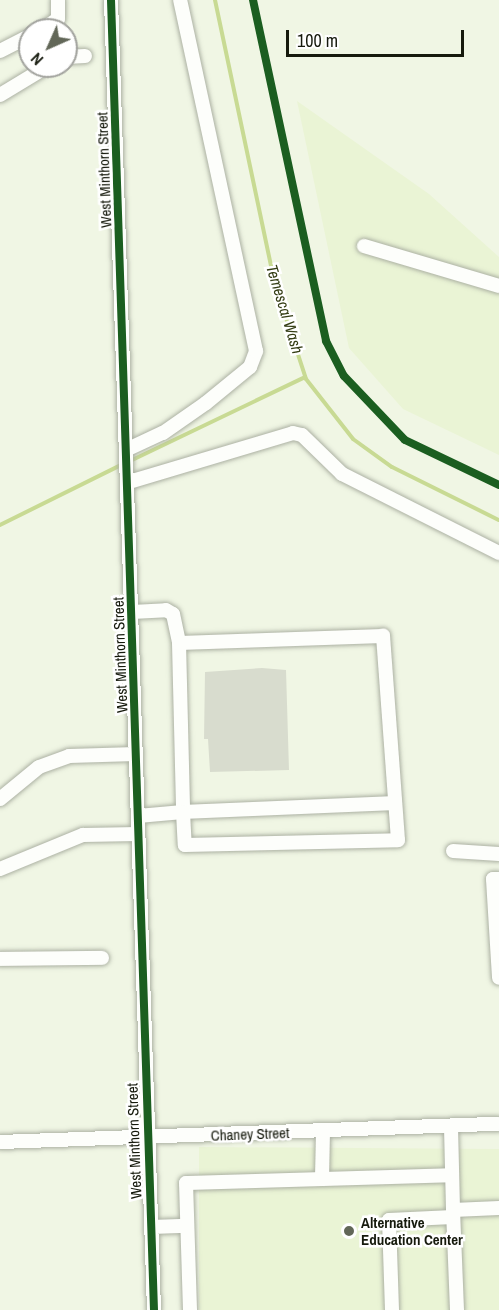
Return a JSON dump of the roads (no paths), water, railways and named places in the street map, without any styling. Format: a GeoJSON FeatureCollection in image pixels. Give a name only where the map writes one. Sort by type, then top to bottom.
{"type":"FeatureCollection","features":[{"type":"Feature","properties":{"kind":"street"},"geometry":{"type":"LineString","coordinates":[[57,18],[58,0]]}},
{"type":"Feature","properties":{"kind":"street","name":"West Minthorn Street"},"geometry":{"type":"LineString","coordinates":[[111,0],[128,449],[146,1137],[154,1310]]}},
{"type":"Feature","properties":{"kind":"street"},"geometry":{"type":"LineString","coordinates":[[128,449],[163,433],[206,403],[250,367],[256,351],[180,0]]}},
{"type":"Feature","properties":{"kind":"street"},"geometry":{"type":"LineString","coordinates":[[0,51],[18,42]]}},
{"type":"Feature","properties":{"kind":"street"},"geometry":{"type":"LineString","coordinates":[[78,56],[85,56]]}},
{"type":"Feature","properties":{"kind":"street"},"geometry":{"type":"LineString","coordinates":[[0,95],[28,78]]}},
{"type":"Feature","properties":{"kind":"street"},"geometry":{"type":"LineString","coordinates":[[364,246],[499,286]]}},
{"type":"Feature","properties":{"kind":"street"},"geometry":{"type":"LineString","coordinates":[[129,488],[293,432],[302,435],[342,474],[499,553]]}},
{"type":"Feature","properties":{"kind":"street"},"geometry":{"type":"LineString","coordinates":[[132,612],[166,610],[173,614],[179,643],[185,845],[398,840],[383,636],[179,643]]}},
{"type":"Feature","properties":{"kind":"street"},"geometry":{"type":"LineString","coordinates":[[0,799],[39,767],[69,756],[136,754]]}},
{"type":"Feature","properties":{"kind":"street"},"geometry":{"type":"LineString","coordinates":[[138,816],[395,803]]}},
{"type":"Feature","properties":{"kind":"street"},"geometry":{"type":"LineString","coordinates":[[0,868],[83,835],[138,834]]}},
{"type":"Feature","properties":{"kind":"street"},"geometry":{"type":"LineString","coordinates":[[453,851],[499,854]]}},
{"type":"Feature","properties":{"kind":"street"},"geometry":{"type":"LineString","coordinates":[[499,879],[493,879],[499,978]]}},
{"type":"Feature","properties":{"kind":"street"},"geometry":{"type":"LineString","coordinates":[[0,959],[102,958]]}},
{"type":"Feature","properties":{"kind":"street","name":"Chaney Street"},"geometry":{"type":"LineString","coordinates":[[0,1142],[499,1124]]}},
{"type":"Feature","properties":{"kind":"street"},"geometry":{"type":"LineString","coordinates":[[451,1127],[457,1310]]}},
{"type":"Feature","properties":{"kind":"street"},"geometry":{"type":"LineString","coordinates":[[322,1179],[323,1131]]}},
{"type":"Feature","properties":{"kind":"street"},"geometry":{"type":"LineString","coordinates":[[190,1310],[186,1183],[452,1175]]}},
{"type":"Feature","properties":{"kind":"street"},"geometry":{"type":"LineString","coordinates":[[392,1310],[389,1220],[499,1208]]}},
{"type":"Feature","properties":{"kind":"street"},"geometry":{"type":"LineString","coordinates":[[150,1227],[187,1226]]}},
{"type":"Feature","properties":{"kind":"waterway","name":"Temescal Wash"},"geometry":{"type":"LineString","coordinates":[[215,0],[275,284],[306,379],[353,439],[392,467],[499,520]]}},
{"type":"Feature","properties":{"kind":"waterway"},"geometry":{"type":"LineString","coordinates":[[130,461],[305,377]]}},
{"type":"Feature","properties":{"kind":"waterway"},"geometry":{"type":"LineString","coordinates":[[0,525],[123,464]]}},
{"type":"Feature","properties":{"kind":"place","name":"Alternative Education Center"},"geometry":{"type":"Point","coordinates":[349,1231]}}]}
